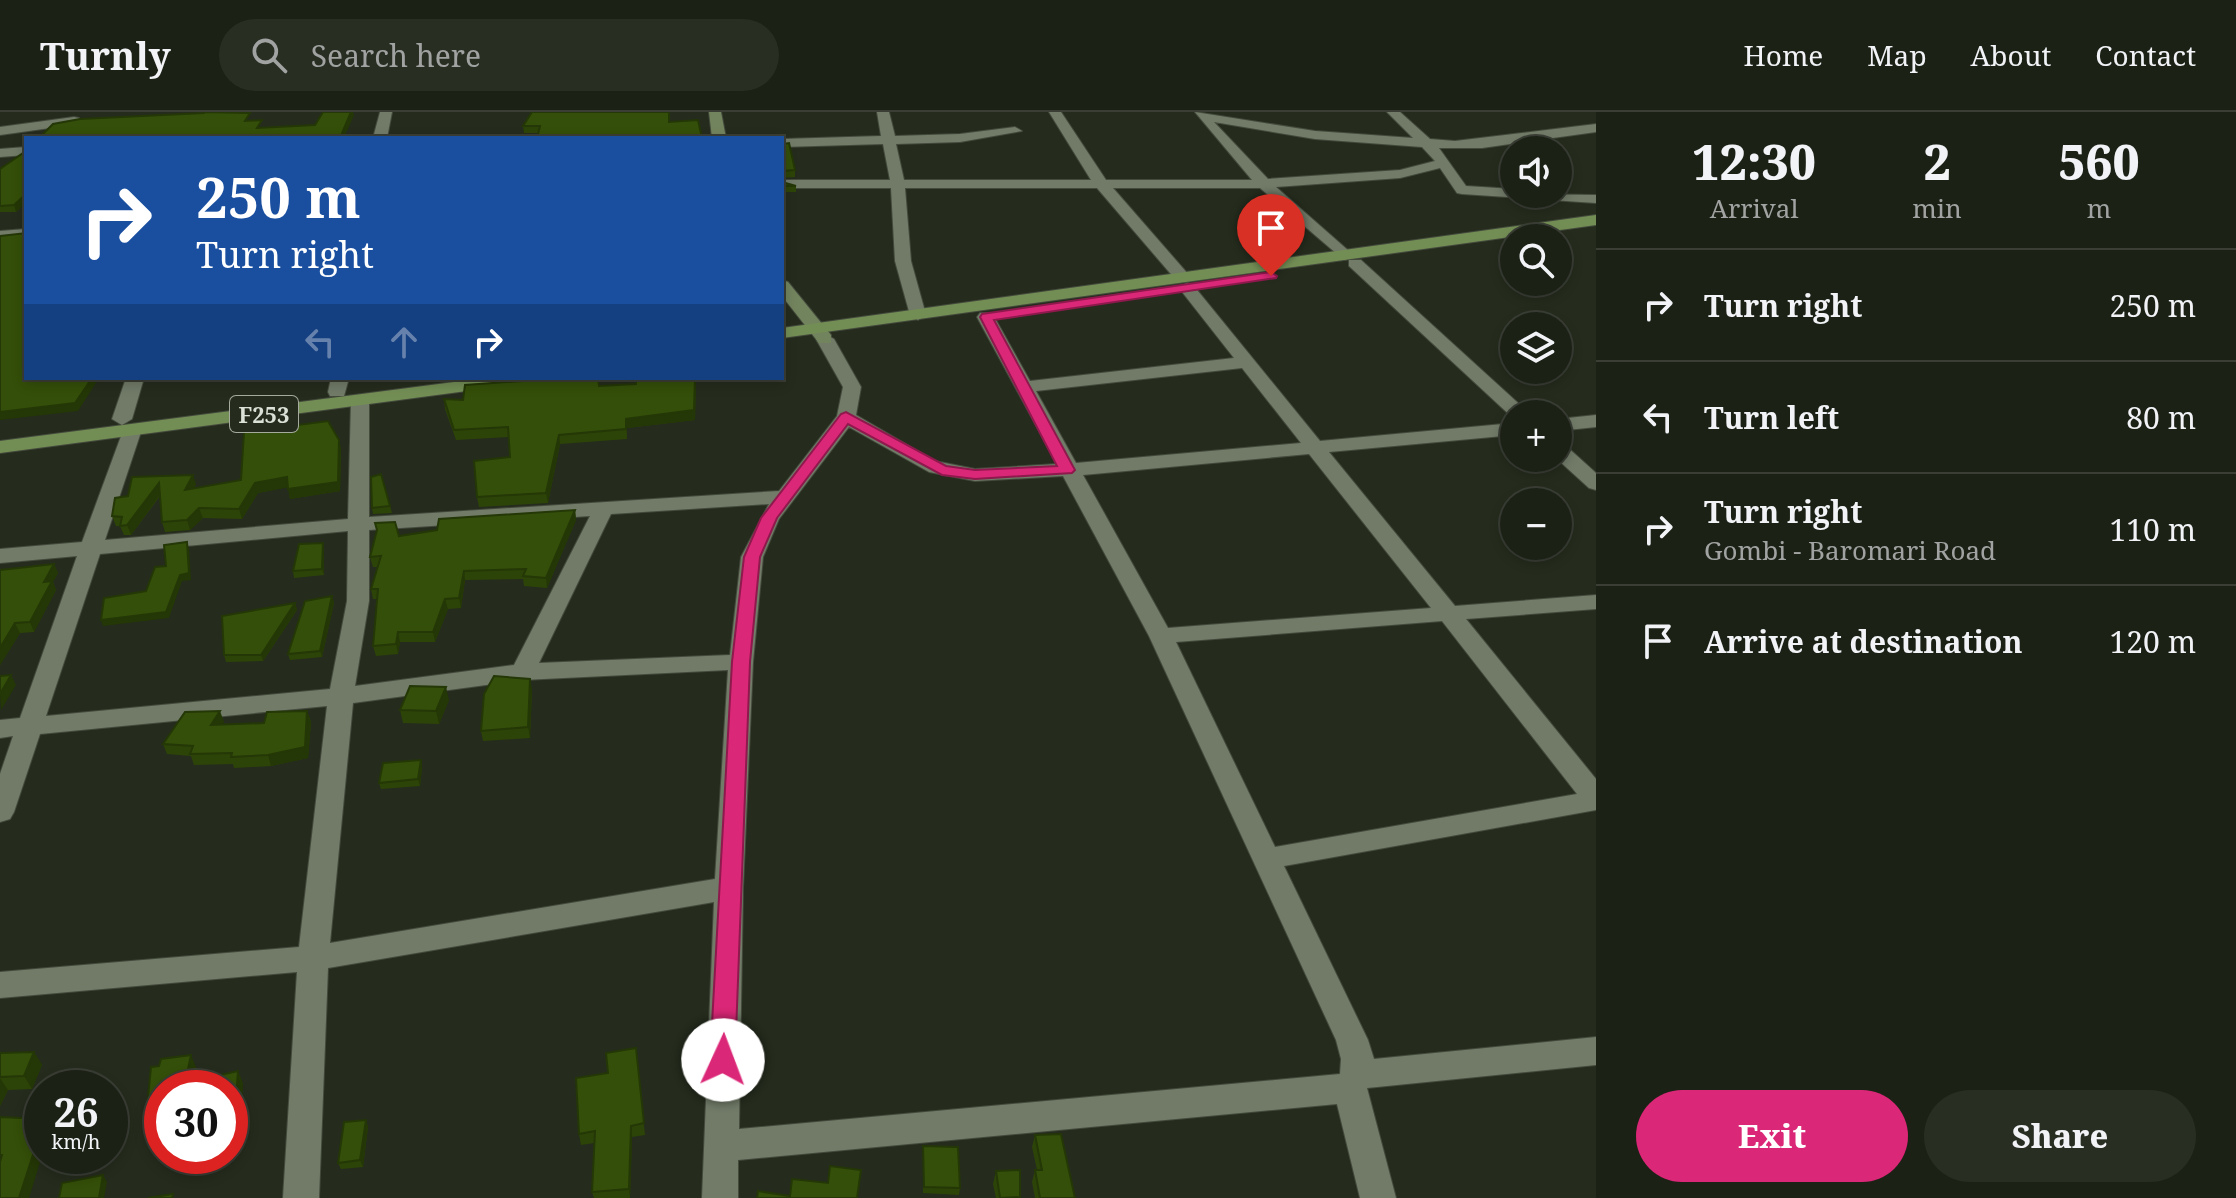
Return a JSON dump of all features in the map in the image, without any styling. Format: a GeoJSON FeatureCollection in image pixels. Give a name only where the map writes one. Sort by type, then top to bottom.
{"type":"FeatureCollection","features":[{"type":"Feature","properties":{"kind":"main road"},"geometry":{"type":"LineString","coordinates":[[784,344],[918,315],[1350,259],[1596,220]]}},
{"type":"Feature","properties":{"kind":"main road"},"geometry":{"type":"LineString","coordinates":[[1572,233],[1596,230]]}},
{"type":"Feature","properties":{"kind":"main road"},"geometry":{"type":"LineString","coordinates":[[1350,259],[1500,243]]}},
{"type":"Feature","properties":{"kind":"main road"},"geometry":{"type":"LineString","coordinates":[[784,333],[821,334],[986,317],[1185,282]]}},
{"type":"Feature","properties":{"kind":"main road","name":"F253"},"geometry":{"type":"LineString","coordinates":[[0,447],[346,390],[428,380]]}},
{"type":"Feature","properties":{"kind":"main road","name":"F253"},"geometry":{"type":"LineString","coordinates":[[346,390],[497,380]]}},
{"type":"Feature","properties":{"kind":"main road","name":"F253"},"geometry":{"type":"LineString","coordinates":[[0,433],[127,426]]}},
{"type":"Feature","properties":{"kind":"street"},"geometry":{"type":"LineString","coordinates":[[0,129],[10,112]]}},
{"type":"Feature","properties":{"kind":"street"},"geometry":{"type":"LineString","coordinates":[[380,136],[386,112]]}},
{"type":"Feature","properties":{"kind":"street"},"geometry":{"type":"LineString","coordinates":[[715,112],[719,136]]}},
{"type":"Feature","properties":{"kind":"street"},"geometry":{"type":"LineString","coordinates":[[883,112],[892,140],[898,184],[903,261],[918,315]]}},
{"type":"Feature","properties":{"kind":"street"},"geometry":{"type":"LineString","coordinates":[[1055,112],[1102,185],[1185,282],[1596,799],[1266,859]]}},
{"type":"Feature","properties":{"kind":"street"},"geometry":{"type":"LineString","coordinates":[[1393,112],[1444,163],[1457,187],[1469,192],[1596,199]]}},
{"type":"Feature","properties":{"kind":"street"},"geometry":{"type":"LineString","coordinates":[[1200,114],[1292,133],[1482,144],[1596,128]]}},
{"type":"Feature","properties":{"kind":"street"},"geometry":{"type":"LineString","coordinates":[[1200,114],[1264,184],[1505,400]]}},
{"type":"Feature","properties":{"kind":"street"},"geometry":{"type":"LineString","coordinates":[[0,129],[74,121]]}},
{"type":"Feature","properties":{"kind":"street"},"geometry":{"type":"LineString","coordinates":[[784,143],[960,138],[1015,131]]}},
{"type":"Feature","properties":{"kind":"street"},"geometry":{"type":"LineString","coordinates":[[0,153],[24,151]]}},
{"type":"Feature","properties":{"kind":"street"},"geometry":{"type":"LineString","coordinates":[[784,184],[1264,184],[1400,174],[1444,163]]}},
{"type":"Feature","properties":{"kind":"street"},"geometry":{"type":"LineString","coordinates":[[0,236],[24,234]]}},
{"type":"Feature","properties":{"kind":"street"},"geometry":{"type":"LineString","coordinates":[[720,1198],[719,1146],[729,888],[741,662],[752,557],[769,518],[846,417],[852,387],[821,334],[784,288]]}},
{"type":"Feature","properties":{"kind":"street"},"geometry":{"type":"LineString","coordinates":[[986,317],[1067,470],[1161,636],[1352,1040],[1359,1060],[1354,1082],[1378,1198]]}},
{"type":"Feature","properties":{"kind":"street"},"geometry":{"type":"LineString","coordinates":[[1025,387],[1247,362]]}},
{"type":"Feature","properties":{"kind":"street"},"geometry":{"type":"LineString","coordinates":[[0,812],[93,547],[127,426],[135,380]]}},
{"type":"Feature","properties":{"kind":"street"},"geometry":{"type":"LineString","coordinates":[[301,1198],[313,958],[341,696],[358,601],[359,524],[346,390]]}},
{"type":"Feature","properties":{"kind":"street"},"geometry":{"type":"LineString","coordinates":[[846,417],[942,470],[975,475],[1067,470],[1500,430]]}},
{"type":"Feature","properties":{"kind":"street"},"geometry":{"type":"LineString","coordinates":[[1572,424],[1596,421]]}},
{"type":"Feature","properties":{"kind":"street"},"geometry":{"type":"LineString","coordinates":[[1572,462],[1596,484]]}},
{"type":"Feature","properties":{"kind":"street"},"geometry":{"type":"LineString","coordinates":[[0,556],[359,524],[605,506],[785,497]]}},
{"type":"Feature","properties":{"kind":"street"},"geometry":{"type":"LineString","coordinates":[[523,672],[605,506]]}},
{"type":"Feature","properties":{"kind":"street"},"geometry":{"type":"LineString","coordinates":[[1161,636],[1596,602]]}},
{"type":"Feature","properties":{"kind":"street"},"geometry":{"type":"LineString","coordinates":[[0,729],[341,696],[523,672],[741,662]]}},
{"type":"Feature","properties":{"kind":"street"},"geometry":{"type":"LineString","coordinates":[[0,985],[313,958],[729,888]]}},
{"type":"Feature","properties":{"kind":"street"},"geometry":{"type":"LineString","coordinates":[[719,1146],[1354,1082],[1596,1051]]}},
{"type":"Feature","properties":{"kind":"building"},"geometry":{"type":"Polygon","coordinates":[[[323,112],[351,112],[341,136],[41,136],[53,124],[80,119],[250,113],[245,121],[262,120],[257,128],[315,125],[323,112]]]}},
{"type":"Feature","properties":{"kind":"building"},"geometry":{"type":"Polygon","coordinates":[[[532,112],[669,112],[669,122],[698,120],[702,136],[538,136],[540,126],[523,126],[532,112]]]}},
{"type":"Feature","properties":{"kind":"building"},"geometry":{"type":"Polygon","coordinates":[[[789,143],[795,170],[784,171],[784,144],[789,143]]]}},
{"type":"Feature","properties":{"kind":"building"},"geometry":{"type":"Polygon","coordinates":[[[24,152],[24,196],[14,205],[0,206],[0,169],[24,152]]]}},
{"type":"Feature","properties":{"kind":"building"},"geometry":{"type":"Polygon","coordinates":[[[24,233],[24,380],[91,380],[75,403],[0,412],[0,236],[24,233]]]}},
{"type":"Feature","properties":{"kind":"building"},"geometry":{"type":"Polygon","coordinates":[[[598,380],[599,386],[636,384],[636,380],[695,380],[694,410],[626,419],[626,429],[559,435],[546,493],[477,497],[474,461],[510,457],[508,427],[454,430],[444,399],[463,400],[465,385],[598,380]]]}},
{"type":"Feature","properties":{"kind":"building"},"geometry":{"type":"Polygon","coordinates":[[[328,421],[339,440],[338,482],[288,489],[287,477],[255,483],[239,509],[199,508],[187,520],[162,522],[159,483],[127,525],[120,526],[122,517],[112,516],[115,498],[128,496],[132,477],[193,475],[185,490],[241,480],[244,432],[328,421]]]}},
{"type":"Feature","properties":{"kind":"building"},"geometry":{"type":"Polygon","coordinates":[[[381,474],[390,506],[372,508],[371,477],[381,474]]]}},
{"type":"Feature","properties":{"kind":"building"},"geometry":{"type":"Polygon","coordinates":[[[575,510],[546,578],[523,576],[526,569],[464,571],[459,598],[445,599],[433,632],[398,632],[396,644],[373,646],[378,589],[371,589],[381,556],[370,557],[377,530],[375,523],[395,522],[399,536],[437,530],[439,519],[575,510]]]}},
{"type":"Feature","properties":{"kind":"building"},"geometry":{"type":"Polygon","coordinates":[[[187,542],[189,573],[180,575],[166,612],[101,620],[104,598],[146,591],[155,567],[166,566],[164,545],[187,542]]]}},
{"type":"Feature","properties":{"kind":"building"},"geometry":{"type":"Polygon","coordinates":[[[323,543],[322,569],[293,571],[299,544],[323,543]]]}},
{"type":"Feature","properties":{"kind":"building"},"geometry":{"type":"Polygon","coordinates":[[[54,564],[44,582],[52,581],[30,622],[15,623],[0,648],[0,570],[54,564]]]}},
{"type":"Feature","properties":{"kind":"building"},"geometry":{"type":"Polygon","coordinates":[[[332,596],[320,651],[288,654],[305,601],[332,596]]]}},
{"type":"Feature","properties":{"kind":"building"},"geometry":{"type":"Polygon","coordinates":[[[295,603],[261,655],[224,655],[222,616],[295,603]]]}},
{"type":"Feature","properties":{"kind":"building"},"geometry":{"type":"Polygon","coordinates":[[[11,675],[0,694],[0,676],[11,675]]]}},
{"type":"Feature","properties":{"kind":"building"},"geometry":{"type":"Polygon","coordinates":[[[494,676],[530,679],[528,727],[481,731],[484,694],[494,676]]]}},
{"type":"Feature","properties":{"kind":"building"},"geometry":{"type":"Polygon","coordinates":[[[410,686],[446,687],[436,711],[400,710],[410,686]]]}},
{"type":"Feature","properties":{"kind":"building"},"geometry":{"type":"Polygon","coordinates":[[[220,711],[211,725],[264,723],[267,712],[307,711],[305,747],[268,755],[231,757],[232,753],[190,754],[193,746],[163,744],[185,712],[220,711]]]}},
{"type":"Feature","properties":{"kind":"building"},"geometry":{"type":"Polygon","coordinates":[[[421,760],[418,779],[379,783],[383,763],[421,760]]]}},
{"type":"Feature","properties":{"kind":"building"},"geometry":{"type":"Polygon","coordinates":[[[636,1048],[644,1123],[631,1126],[629,1189],[592,1192],[595,1131],[579,1134],[576,1078],[608,1073],[606,1053],[636,1048]]]}},
{"type":"Feature","properties":{"kind":"building"},"geometry":{"type":"Polygon","coordinates":[[[34,1052],[24,1076],[0,1077],[0,1053],[34,1052]]]}},
{"type":"Feature","properties":{"kind":"building"},"geometry":{"type":"Polygon","coordinates":[[[191,1055],[188,1070],[151,1070],[151,1067],[159,1066],[161,1059],[191,1055]]]}},
{"type":"Feature","properties":{"kind":"building"},"geometry":{"type":"Polygon","coordinates":[[[0,1117],[24,1118],[24,1174],[27,1174],[19,1198],[0,1198],[0,1117]]]}},
{"type":"Feature","properties":{"kind":"building"},"geometry":{"type":"Polygon","coordinates":[[[366,1120],[360,1160],[338,1163],[344,1122],[366,1120]]]}},
{"type":"Feature","properties":{"kind":"building"},"geometry":{"type":"Polygon","coordinates":[[[1061,1134],[1075,1198],[1040,1198],[1035,1170],[1042,1170],[1035,1135],[1061,1134]]]}},
{"type":"Feature","properties":{"kind":"building"},"geometry":{"type":"Polygon","coordinates":[[[923,1146],[958,1147],[960,1188],[924,1187],[923,1146]]]}},
{"type":"Feature","properties":{"kind":"building"},"geometry":{"type":"Polygon","coordinates":[[[830,1166],[861,1170],[857,1198],[757,1198],[758,1191],[790,1196],[792,1179],[828,1183],[830,1166]]]}},
{"type":"Feature","properties":{"kind":"building"},"geometry":{"type":"Polygon","coordinates":[[[1020,1170],[1020,1197],[1000,1198],[996,1171],[1020,1170]]]}},
{"type":"Feature","properties":{"kind":"building"},"geometry":{"type":"Polygon","coordinates":[[[103,1175],[99,1198],[59,1198],[62,1183],[103,1175]]]}},
{"type":"Feature","properties":{"kind":"building"},"geometry":{"type":"Polygon","coordinates":[[[173,1194],[172,1198],[148,1198],[173,1194]]]}},
{"type":"Feature","properties":{"kind":"route"},"geometry":{"type":"LineString","coordinates":[[723,1060],[741,662],[752,557],[769,518],[846,417],[929,466],[942,470],[975,475],[1067,470],[986,317],[1271,276]]}}]}
